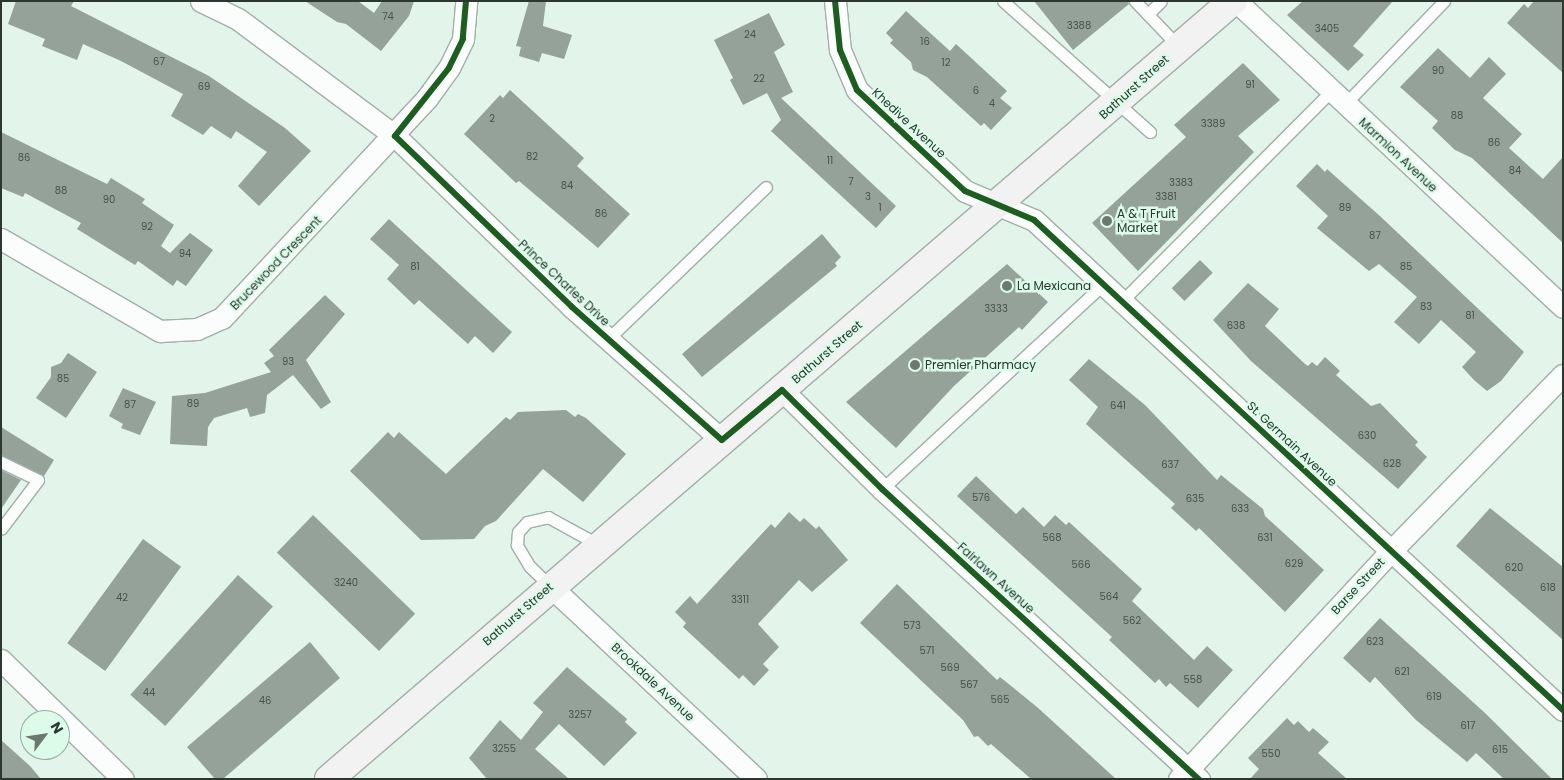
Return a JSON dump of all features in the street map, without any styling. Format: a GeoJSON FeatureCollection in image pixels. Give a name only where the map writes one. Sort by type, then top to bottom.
{"type":"FeatureCollection","features":[{"type":"Feature","properties":{"kind":"main road","name":"Bathurst Street"},"geometry":{"type":"LineString","coordinates":[[329,779],[550,586],[782,390],[1234,1]]}},
{"type":"Feature","properties":{"kind":"street","name":"Prince Charles Drive"},"geometry":{"type":"LineString","coordinates":[[201,1],[238,19],[395,136],[608,339],[722,440]]}},
{"type":"Feature","properties":{"kind":"street","name":"Brucewood Crescent"},"geometry":{"type":"LineString","coordinates":[[1,239],[139,322],[160,331],[197,329],[222,318],[237,306],[395,136],[449,68],[463,39],[466,1]]}},
{"type":"Feature","properties":{"kind":"street","name":"Khedive Avenue"},"geometry":{"type":"LineString","coordinates":[[835,1],[840,50],[857,90],[965,191],[998,205]]}},
{"type":"Feature","properties":{"kind":"street","name":"Marmion Avenue"},"geometry":{"type":"LineString","coordinates":[[1234,1],[1337,99],[1563,307]]}},
{"type":"Feature","properties":{"kind":"street","name":"St. Germain Avenue"},"geometry":{"type":"LineString","coordinates":[[998,205],[1034,220],[1563,710]]}},
{"type":"Feature","properties":{"kind":"street","name":"Barse Street"},"geometry":{"type":"LineString","coordinates":[[1189,775],[1391,551],[1563,376]]}},
{"type":"Feature","properties":{"kind":"street","name":"Fairlawn Avenue"},"geometry":{"type":"LineString","coordinates":[[782,390],[882,489],[1189,775]]}},
{"type":"Feature","properties":{"kind":"street","name":"Brookdale Avenue"},"geometry":{"type":"LineString","coordinates":[[550,586],[756,779]]}},
{"type":"Feature","properties":{"kind":"street"},"geometry":{"type":"LineString","coordinates":[[1,660],[123,779]]}},
{"type":"Feature","properties":{"kind":"lane"},"geometry":{"type":"LineString","coordinates":[[1003,1],[1150,132]]}},
{"type":"Feature","properties":{"kind":"lane"},"geometry":{"type":"LineString","coordinates":[[1135,1],[1180,47]]}},
{"type":"Feature","properties":{"kind":"lane"},"geometry":{"type":"LineString","coordinates":[[1148,14],[1161,1]]}},
{"type":"Feature","properties":{"kind":"lane"},"geometry":{"type":"LineString","coordinates":[[1122,302],[1444,1]]}},
{"type":"Feature","properties":{"kind":"lane"},"geometry":{"type":"LineString","coordinates":[[608,339],[766,188]]}},
{"type":"Feature","properties":{"kind":"lane"},"geometry":{"type":"LineString","coordinates":[[882,489],[1102,285]]}},
{"type":"Feature","properties":{"kind":"lane"},"geometry":{"type":"LineString","coordinates":[[1,462],[38,480],[1,529]]}},
{"type":"Feature","properties":{"kind":"lane"},"geometry":{"type":"LineString","coordinates":[[550,586],[530,567],[517,545],[518,532],[527,522],[548,517],[599,545]]}},
{"type":"Feature","properties":{"kind":"building"},"geometry":{"type":"Polygon","coordinates":[[[16,1],[74,1],[71,6],[209,76],[285,128],[311,151],[259,206],[238,186],[267,152],[236,131],[231,139],[211,126],[203,135],[171,116],[183,94],[121,61],[83,44],[77,60],[42,46],[45,39],[8,24],[16,1]]]}},
{"type":"Feature","properties":{"kind":"building"},"geometry":{"type":"Polygon","coordinates":[[[305,1],[358,1],[374,13],[382,1],[414,1],[409,16],[381,51],[346,24],[337,22],[305,1]]]}},
{"type":"Feature","properties":{"kind":"building"},"geometry":{"type":"Polygon","coordinates":[[[529,1],[546,1],[543,26],[572,35],[564,59],[542,53],[539,62],[519,56],[521,47],[516,46],[529,1]]]}},
{"type":"Feature","properties":{"kind":"building"},"geometry":{"type":"Polygon","coordinates":[[[1034,1],[1128,1],[1129,4],[1073,50],[1034,1]]]}},
{"type":"Feature","properties":{"kind":"building"},"geometry":{"type":"Polygon","coordinates":[[[1303,1],[1393,1],[1353,46],[1364,55],[1348,71],[1287,15],[1303,1]]]}},
{"type":"Feature","properties":{"kind":"building"},"geometry":{"type":"Polygon","coordinates":[[[1534,1],[1563,1],[1563,73],[1507,23],[1524,4],[1528,8],[1534,1]]]}},
{"type":"Feature","properties":{"kind":"building"},"geometry":{"type":"Polygon","coordinates":[[[906,11],[950,51],[956,44],[1007,91],[1000,98],[1012,108],[991,130],[984,123],[981,126],[927,77],[913,70],[911,62],[890,43],[893,40],[886,33],[906,11]]]}},
{"type":"Feature","properties":{"kind":"building"},"geometry":{"type":"Polygon","coordinates":[[[769,13],[785,45],[774,52],[793,92],[781,98],[896,206],[876,228],[771,131],[781,120],[767,93],[743,105],[730,80],[733,78],[714,40],[769,13]]]}},
{"type":"Feature","properties":{"kind":"building"},"geometry":{"type":"Polygon","coordinates":[[[1438,48],[1470,78],[1489,57],[1506,74],[1483,98],[1522,134],[1509,148],[1543,179],[1563,157],[1563,243],[1472,158],[1455,150],[1432,128],[1438,121],[1400,87],[1438,48]]]}},
{"type":"Feature","properties":{"kind":"building"},"geometry":{"type":"Polygon","coordinates":[[[1243,63],[1280,100],[1238,136],[1254,152],[1138,271],[1092,223],[1186,137],[1174,125],[1243,63]]]}},
{"type":"Feature","properties":{"kind":"building"},"geometry":{"type":"Polygon","coordinates":[[[510,90],[584,158],[577,166],[630,214],[598,248],[519,181],[516,183],[464,134],[500,95],[503,98],[510,90]]]}},
{"type":"Feature","properties":{"kind":"building"},"geometry":{"type":"Polygon","coordinates":[[[1,132],[107,184],[111,178],[145,199],[142,203],[174,225],[161,246],[170,253],[190,233],[213,250],[186,286],[177,280],[173,286],[138,261],[135,265],[77,229],[81,223],[25,193],[23,197],[1,188],[1,132]]]}},
{"type":"Feature","properties":{"kind":"building"},"geometry":{"type":"Polygon","coordinates":[[[1317,164],[1325,172],[1327,169],[1381,217],[1524,352],[1501,381],[1487,391],[1474,380],[1462,367],[1476,352],[1441,320],[1419,344],[1394,322],[1417,297],[1379,264],[1369,271],[1317,228],[1328,216],[1296,186],[1317,164]]]}},
{"type":"Feature","properties":{"kind":"building"},"geometry":{"type":"Polygon","coordinates":[[[389,219],[512,332],[493,353],[475,336],[468,344],[419,300],[414,305],[387,279],[399,265],[370,239],[389,219]]]}},
{"type":"Feature","properties":{"kind":"building"},"geometry":{"type":"Polygon","coordinates":[[[822,234],[841,257],[835,263],[837,266],[702,377],[682,354],[822,234]]]}},
{"type":"Feature","properties":{"kind":"building"},"geometry":{"type":"Polygon","coordinates":[[[1200,260],[1213,273],[1184,301],[1172,288],[1200,260]]]}},
{"type":"Feature","properties":{"kind":"building"},"geometry":{"type":"Polygon","coordinates":[[[1007,264],[1048,302],[1022,330],[1019,327],[954,386],[896,448],[846,402],[1007,264]]]}},
{"type":"Feature","properties":{"kind":"building"},"geometry":{"type":"Polygon","coordinates":[[[1248,283],[1279,309],[1265,326],[1305,364],[1308,366],[1312,362],[1317,366],[1325,357],[1340,371],[1336,375],[1371,406],[1380,403],[1418,442],[1415,445],[1427,457],[1398,489],[1251,361],[1213,320],[1248,283]]]}},
{"type":"Feature","properties":{"kind":"building"},"geometry":{"type":"Polygon","coordinates":[[[325,295],[345,314],[306,360],[331,402],[321,409],[293,375],[267,395],[265,413],[250,417],[247,408],[214,418],[208,427],[207,446],[170,444],[172,396],[205,393],[271,372],[264,363],[274,356],[269,350],[325,295]]]}},
{"type":"Feature","properties":{"kind":"building"},"geometry":{"type":"Polygon","coordinates":[[[68,353],[97,372],[66,418],[36,398],[51,377],[51,367],[61,363],[68,353]]]}},
{"type":"Feature","properties":{"kind":"building"},"geometry":{"type":"Polygon","coordinates":[[[1089,359],[1145,405],[1217,480],[1221,475],[1263,509],[1265,516],[1324,570],[1285,612],[1199,528],[1196,531],[1171,508],[1175,504],[1086,424],[1098,407],[1069,380],[1089,359]]]}},
{"type":"Feature","properties":{"kind":"building"},"geometry":{"type":"Polygon","coordinates":[[[123,388],[156,402],[140,435],[121,428],[123,424],[109,416],[123,388]]]}},
{"type":"Feature","properties":{"kind":"building"},"geometry":{"type":"Polygon","coordinates":[[[566,410],[575,417],[578,414],[586,418],[626,454],[583,502],[543,469],[496,521],[485,526],[474,539],[421,540],[350,471],[388,432],[394,438],[399,432],[446,474],[506,417],[510,420],[518,412],[566,410]]]}},
{"type":"Feature","properties":{"kind":"building"},"geometry":{"type":"Polygon","coordinates":[[[1,427],[54,460],[44,476],[1,455],[1,427]]]}},
{"type":"Feature","properties":{"kind":"building"},"geometry":{"type":"Polygon","coordinates":[[[1,470],[21,480],[1,509],[1,470]]]}},
{"type":"Feature","properties":{"kind":"building"},"geometry":{"type":"Polygon","coordinates":[[[976,476],[1016,514],[1023,507],[1044,527],[1055,515],[1066,525],[1069,522],[1142,589],[1132,601],[1194,660],[1207,646],[1233,670],[1198,708],[1170,683],[1166,687],[1159,679],[1155,683],[1109,640],[1112,637],[957,496],[976,476]]]}},
{"type":"Feature","properties":{"kind":"building"},"geometry":{"type":"Polygon","coordinates":[[[1490,508],[1563,567],[1563,640],[1456,546],[1490,508]]]}},
{"type":"Feature","properties":{"kind":"building"},"geometry":{"type":"Polygon","coordinates":[[[789,512],[800,522],[804,518],[816,529],[819,526],[848,560],[812,592],[799,580],[758,624],[779,647],[763,664],[769,670],[754,686],[743,675],[739,679],[683,627],[686,623],[675,612],[690,596],[697,604],[771,524],[775,528],[789,512]]]}},
{"type":"Feature","properties":{"kind":"building"},"geometry":{"type":"Polygon","coordinates":[[[313,515],[415,614],[379,651],[277,552],[313,515]]]}},
{"type":"Feature","properties":{"kind":"building"},"geometry":{"type":"Polygon","coordinates":[[[143,539],[181,567],[105,671],[67,643],[143,539]]]}},
{"type":"Feature","properties":{"kind":"building"},"geometry":{"type":"Polygon","coordinates":[[[238,575],[273,606],[165,726],[130,695],[238,575]]]}},
{"type":"Feature","properties":{"kind":"building"},"geometry":{"type":"Polygon","coordinates":[[[897,584],[997,680],[1000,677],[1037,707],[1116,779],[1031,779],[991,744],[988,746],[978,736],[974,737],[963,720],[860,623],[897,584]]]}},
{"type":"Feature","properties":{"kind":"building"},"geometry":{"type":"Polygon","coordinates":[[[1380,618],[1485,713],[1552,779],[1504,779],[1476,753],[1467,762],[1416,720],[1375,677],[1370,683],[1343,658],[1380,618]]]}},
{"type":"Feature","properties":{"kind":"building"},"geometry":{"type":"Polygon","coordinates":[[[310,642],[340,678],[223,779],[215,779],[187,747],[310,642]]]}},
{"type":"Feature","properties":{"kind":"building"},"geometry":{"type":"Polygon","coordinates":[[[567,667],[627,719],[625,722],[637,733],[604,766],[559,724],[535,749],[569,779],[487,779],[469,758],[500,720],[521,740],[543,712],[533,703],[567,667]]]}},
{"type":"Feature","properties":{"kind":"building"},"geometry":{"type":"Polygon","coordinates":[[[1287,718],[1294,725],[1298,721],[1309,732],[1313,728],[1329,742],[1318,753],[1347,779],[1250,779],[1259,769],[1248,758],[1287,718]]]}},
{"type":"Feature","properties":{"kind":"building"},"geometry":{"type":"Polygon","coordinates":[[[1,740],[20,757],[20,760],[23,760],[30,766],[41,779],[1,779],[1,740]]]}},
{"type":"Feature","properties":{"kind":"cycle path"},"geometry":{"type":"LineString","coordinates":[[466,1],[463,39],[449,68],[395,136],[572,307],[722,440],[782,390],[882,489],[1199,779]]}},
{"type":"Feature","properties":{"kind":"cycle path"},"geometry":{"type":"LineString","coordinates":[[835,1],[840,50],[857,90],[965,191],[1034,220],[1563,710]]}},
{"type":"Feature","properties":{"kind":"place","name":"A & T Fruit Market"},"geometry":{"type":"Point","coordinates":[1107,221]}},
{"type":"Feature","properties":{"kind":"place","name":"La Mexicana"},"geometry":{"type":"Point","coordinates":[1007,286]}},
{"type":"Feature","properties":{"kind":"place","name":"Premier Pharmacy"},"geometry":{"type":"Point","coordinates":[915,365]}}]}
